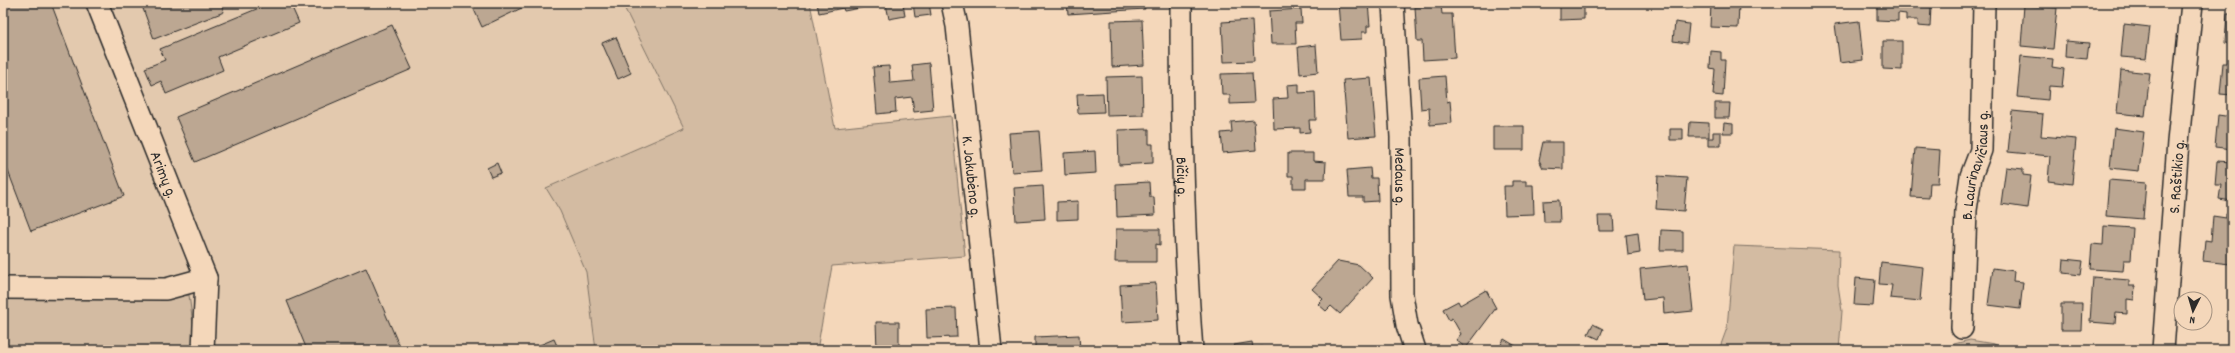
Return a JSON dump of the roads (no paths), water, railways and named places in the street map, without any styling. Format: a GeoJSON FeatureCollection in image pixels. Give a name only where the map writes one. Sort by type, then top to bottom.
{"type":"FeatureCollection","features":[{"type":"Feature","properties":{"kind":"street","name":"Arimų g."},"geometry":{"type":"LineString","coordinates":[[97,3],[206,278],[203,350]]}},
{"type":"Feature","properties":{"kind":"street","name":"K. Jakubėno g."},"geometry":{"type":"LineString","coordinates":[[952,3],[957,34],[991,350]]}},
{"type":"Feature","properties":{"kind":"street","name":"Bičių g."},"geometry":{"type":"LineString","coordinates":[[1181,3],[1181,120],[1187,278],[1192,350]]}},
{"type":"Feature","properties":{"kind":"street","name":"Medaus g."},"geometry":{"type":"LineString","coordinates":[[1393,3],[1401,137],[1402,295],[1407,325],[1416,350]]}},
{"type":"Feature","properties":{"kind":"street","name":"B. Laurinavičiaus g."},"geometry":{"type":"LineString","coordinates":[[1962,328],[1966,210],[1971,176],[1981,150],[1984,3]]}},
{"type":"Feature","properties":{"kind":"street","name":"S. Raštikio g."},"geometry":{"type":"LineString","coordinates":[[2163,350],[2178,142],[2192,3]]}},
{"type":"Feature","properties":{"kind":"street"},"geometry":{"type":"LineString","coordinates":[[3,301],[11,288],[166,289],[206,278]]}}]}
